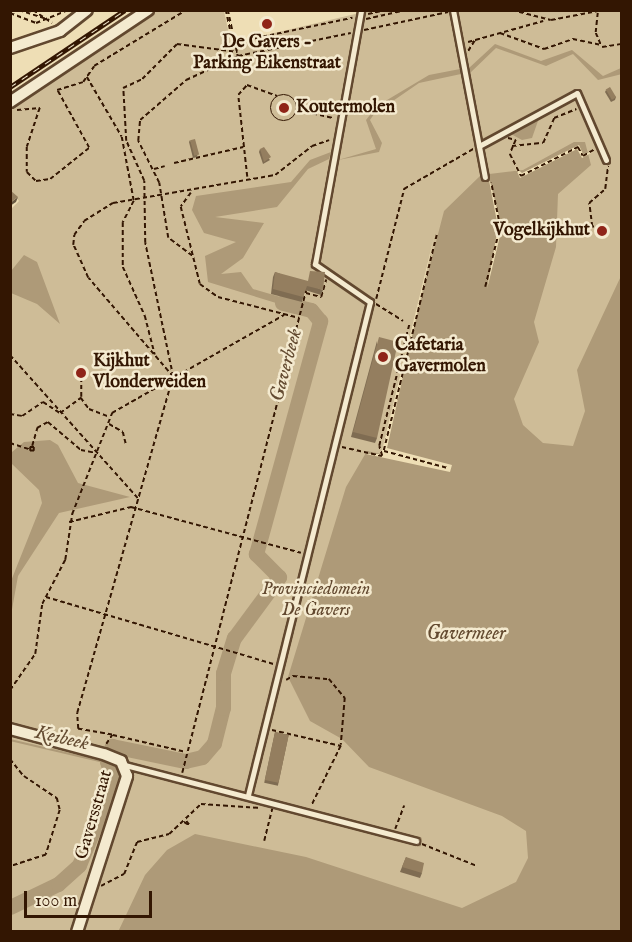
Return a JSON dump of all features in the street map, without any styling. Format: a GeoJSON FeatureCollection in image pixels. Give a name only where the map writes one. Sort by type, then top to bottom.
{"type":"FeatureCollection","features":[{"type":"Feature","properties":{"kind":"street"},"geometry":{"type":"LineString","coordinates":[[10,48],[60,31],[87,10]]}},
{"type":"Feature","properties":{"kind":"street"},"geometry":{"type":"LineString","coordinates":[[10,102],[148,10]]}},
{"type":"Feature","properties":{"kind":"street","name":"Gaversstraat"},"geometry":{"type":"LineString","coordinates":[[10,729],[107,755],[125,765],[127,776],[77,932]]}},
{"type":"Feature","properties":{"kind":"lane"},"geometry":{"type":"LineString","coordinates":[[453,11],[479,146],[488,176]]}},
{"type":"Feature","properties":{"kind":"lane"},"geometry":{"type":"LineString","coordinates":[[248,795],[373,303],[315,264],[359,14]]}},
{"type":"Feature","properties":{"kind":"lane"},"geometry":{"type":"LineString","coordinates":[[479,146],[572,94],[580,95],[606,160]]}},
{"type":"Feature","properties":{"kind":"lane"},"geometry":{"type":"LineString","coordinates":[[125,765],[248,795],[416,841]]}},
{"type":"Feature","properties":{"kind":"path"},"geometry":{"type":"LineString","coordinates":[[19,10],[50,20]]}},
{"type":"Feature","properties":{"kind":"path"},"geometry":{"type":"LineString","coordinates":[[33,10],[50,20]]}},
{"type":"Feature","properties":{"kind":"path"},"geometry":{"type":"LineString","coordinates":[[10,13],[36,23],[50,20],[68,10]]}},
{"type":"Feature","properties":{"kind":"path"},"geometry":{"type":"LineString","coordinates":[[10,111],[40,108],[26,166],[36,181],[50,179],[89,148],[56,93],[87,76],[94,66],[186,10]]}},
{"type":"Feature","properties":{"kind":"path"},"geometry":{"type":"LineString","coordinates":[[227,10],[238,56]]}},
{"type":"Feature","properties":{"kind":"path"},"geometry":{"type":"LineString","coordinates":[[235,43],[385,10]]}},
{"type":"Feature","properties":{"kind":"path"},"geometry":{"type":"LineString","coordinates":[[359,14],[406,10]]}},
{"type":"Feature","properties":{"kind":"path"},"geometry":{"type":"LineString","coordinates":[[512,10],[544,20]]}},
{"type":"Feature","properties":{"kind":"path"},"geometry":{"type":"LineString","coordinates":[[460,46],[475,39],[544,20],[603,10]]}},
{"type":"Feature","properties":{"kind":"path"},"geometry":{"type":"LineString","coordinates":[[192,256],[168,238],[163,198],[153,169],[138,141],[140,120],[186,80],[238,56],[453,11]]}},
{"type":"Feature","properties":{"kind":"path"},"geometry":{"type":"LineString","coordinates":[[598,12],[595,24],[601,45]]}},
{"type":"Feature","properties":{"kind":"path"},"geometry":{"type":"LineString","coordinates":[[500,33],[544,49],[573,39],[601,45],[621,44]]}},
{"type":"Feature","properties":{"kind":"path"},"geometry":{"type":"LineString","coordinates":[[462,56],[475,39]]}},
{"type":"Feature","properties":{"kind":"path"},"geometry":{"type":"LineString","coordinates":[[187,752],[75,726],[173,377],[145,243],[147,200],[126,141],[123,88],[142,79],[177,44],[237,52]]}},
{"type":"Feature","properties":{"kind":"path"},"geometry":{"type":"LineString","coordinates":[[87,76],[122,137],[134,201],[123,223],[122,256],[155,357]]}},
{"type":"Feature","properties":{"kind":"path"},"geometry":{"type":"LineString","coordinates":[[247,178],[239,91],[250,85],[277,96],[293,98],[297,110]]}},
{"type":"Feature","properties":{"kind":"path"},"geometry":{"type":"LineString","coordinates":[[277,96],[271,107],[276,118],[289,120],[297,110]]}},
{"type":"Feature","properties":{"kind":"path"},"geometry":{"type":"LineString","coordinates":[[512,146],[543,143],[554,118],[586,108]]}},
{"type":"Feature","properties":{"kind":"path"},"geometry":{"type":"LineString","coordinates":[[297,110],[340,119]]}},
{"type":"Feature","properties":{"kind":"path"},"geometry":{"type":"LineString","coordinates":[[173,377],[88,278],[73,245],[84,221],[113,203],[163,198],[247,178],[275,175],[312,147],[338,138]]}},
{"type":"Feature","properties":{"kind":"path"},"geometry":{"type":"LineString","coordinates":[[500,142],[514,138],[512,146],[521,176],[578,147],[583,156],[592,151]]}},
{"type":"Feature","properties":{"kind":"path"},"geometry":{"type":"LineString","coordinates":[[404,321],[373,303],[404,189],[479,146]]}},
{"type":"Feature","properties":{"kind":"path"},"geometry":{"type":"LineString","coordinates":[[174,164],[243,147]]}},
{"type":"Feature","properties":{"kind":"path"},"geometry":{"type":"LineString","coordinates":[[602,227],[592,227],[589,203],[609,182],[606,160]]}},
{"type":"Feature","properties":{"kind":"path"},"geometry":{"type":"LineString","coordinates":[[153,169],[165,166]]}},
{"type":"Feature","properties":{"kind":"path"},"geometry":{"type":"LineString","coordinates":[[485,287],[500,227],[488,176]]}},
{"type":"Feature","properties":{"kind":"path"},"geometry":{"type":"LineString","coordinates":[[195,190],[181,207],[192,236],[192,256],[208,292],[300,318]]}},
{"type":"Feature","properties":{"kind":"path"},"geometry":{"type":"LineString","coordinates":[[335,446],[382,456],[436,235]]}},
{"type":"Feature","properties":{"kind":"path"},"geometry":{"type":"LineString","coordinates":[[183,768],[306,292],[321,297],[328,273]]}},
{"type":"Feature","properties":{"kind":"path"},"geometry":{"type":"LineString","coordinates":[[419,308],[425,309]]}},
{"type":"Feature","properties":{"kind":"path"},"geometry":{"type":"LineString","coordinates":[[10,690],[34,654],[45,597],[65,560],[69,522],[111,417],[120,406],[151,394],[173,377],[204,365],[284,315]]}},
{"type":"Feature","properties":{"kind":"path"},"geometry":{"type":"LineString","coordinates":[[409,325],[379,447],[384,451],[448,468]]}},
{"type":"Feature","properties":{"kind":"path"},"geometry":{"type":"LineString","coordinates":[[10,355],[64,410],[139,498]]}},
{"type":"Feature","properties":{"kind":"path"},"geometry":{"type":"LineString","coordinates":[[81,377],[81,398],[89,409],[111,417]]}},
{"type":"Feature","properties":{"kind":"path"},"geometry":{"type":"LineString","coordinates":[[10,414],[22,416],[43,402],[55,412],[64,410],[81,398]]}},
{"type":"Feature","properties":{"kind":"path"},"geometry":{"type":"LineString","coordinates":[[12,443],[34,451],[33,438],[39,426],[48,422],[81,450],[97,451]]}},
{"type":"Feature","properties":{"kind":"path"},"geometry":{"type":"LineString","coordinates":[[108,423],[123,432],[126,444]]}},
{"type":"Feature","properties":{"kind":"path"},"geometry":{"type":"LineString","coordinates":[[29,449],[32,446]]}},
{"type":"Feature","properties":{"kind":"path"},"geometry":{"type":"LineString","coordinates":[[69,522],[136,509],[308,555]]}},
{"type":"Feature","properties":{"kind":"path"},"geometry":{"type":"LineString","coordinates":[[45,597],[282,666]]}},
{"type":"Feature","properties":{"kind":"path"},"geometry":{"type":"LineString","coordinates":[[286,680],[329,679],[345,698],[340,746],[309,812]]}},
{"type":"Feature","properties":{"kind":"path"},"geometry":{"type":"LineString","coordinates":[[266,728],[340,746]]}},
{"type":"Feature","properties":{"kind":"path"},"geometry":{"type":"LineString","coordinates":[[107,755],[112,735]]}},
{"type":"Feature","properties":{"kind":"path"},"geometry":{"type":"LineString","coordinates":[[10,759],[24,776],[57,798],[60,810],[46,855],[10,867]]}},
{"type":"Feature","properties":{"kind":"path"},"geometry":{"type":"LineString","coordinates":[[89,894],[124,874],[137,842],[169,834],[201,804],[258,809],[271,802]]}},
{"type":"Feature","properties":{"kind":"path"},"geometry":{"type":"LineString","coordinates":[[264,841],[271,802]]}},
{"type":"Feature","properties":{"kind":"path"},"geometry":{"type":"LineString","coordinates":[[393,835],[404,806]]}},
{"type":"Feature","properties":{"kind":"path"},"geometry":{"type":"LineString","coordinates":[[416,841],[477,866]]}},
{"type":"Feature","properties":{"kind":"green space","name":"Provinciedomein De Gavers"},"geometry":{"type":"Polygon","coordinates":[[[155,11],[224,11],[231,43],[368,11],[621,11],[621,931],[11,931],[10,210],[19,201],[11,191],[10,106],[155,11]]]}},
{"type":"Feature","properties":{"kind":"water"},"geometry":{"type":"Polygon","coordinates":[[[495,44],[541,61],[572,50],[603,76],[621,68],[622,74],[598,80],[573,54],[546,66],[496,48],[469,74],[469,68],[495,44]]]}},
{"type":"Feature","properties":{"kind":"water"},"geometry":{"type":"Polygon","coordinates":[[[460,69],[461,74],[419,83],[374,114],[370,120],[382,143],[379,152],[338,160],[376,149],[366,120],[377,106],[429,75],[460,69]]]}},
{"type":"Feature","properties":{"kind":"water"},"geometry":{"type":"Polygon","coordinates":[[[539,118],[532,138],[522,140],[511,134],[539,118]]]}},
{"type":"Feature","properties":{"kind":"water","name":"Gavermeer"},"geometry":{"type":"Polygon","coordinates":[[[574,142],[585,142],[591,165],[558,194],[556,247],[534,322],[539,342],[514,399],[523,425],[543,443],[573,446],[585,411],[577,370],[621,276],[621,931],[118,932],[145,875],[167,850],[195,834],[306,857],[462,908],[516,882],[528,858],[526,831],[502,816],[369,767],[342,739],[310,721],[288,677],[346,487],[367,451],[381,454],[444,211],[481,175],[523,170],[574,142]]]}},
{"type":"Feature","properties":{"kind":"water","name":"Gaverbeek"},"geometry":{"type":"Polygon","coordinates":[[[331,152],[329,159],[308,169],[277,207],[215,217],[264,223],[243,258],[221,274],[241,272],[253,289],[301,303],[299,310],[208,282],[205,256],[236,242],[204,233],[192,210],[196,196],[291,182],[310,160],[331,152]]]}},
{"type":"Feature","properties":{"kind":"water"},"geometry":{"type":"Polygon","coordinates":[[[24,255],[37,262],[60,324],[37,304],[11,293],[11,271],[24,255]]]}},
{"type":"Feature","properties":{"kind":"water"},"geometry":{"type":"Polygon","coordinates":[[[50,440],[58,445],[78,483],[130,497],[59,513],[18,576],[11,615],[11,581],[42,503],[39,490],[12,464],[12,452],[24,442],[50,440]]]}},
{"type":"Feature","properties":{"kind":"pier"},"geometry":{"type":"Polygon","coordinates":[[[579,145],[583,154],[593,152],[582,158],[577,149],[520,178],[515,167],[522,173],[579,145]]]}},
{"type":"Feature","properties":{"kind":"pier"},"geometry":{"type":"Polygon","coordinates":[[[487,170],[502,228],[487,289],[498,227],[487,170]]]}},
{"type":"Feature","properties":{"kind":"pier"},"geometry":{"type":"Polygon","coordinates":[[[435,233],[387,448],[452,465],[450,472],[366,454],[381,454],[435,233]]]}},
{"type":"Feature","properties":{"kind":"building"},"geometry":{"type":"Polygon","coordinates":[[[610,87],[616,97],[612,100],[606,90],[610,87]]]}},
{"type":"Feature","properties":{"kind":"building"},"geometry":{"type":"Polygon","coordinates":[[[288,101],[288,108],[281,108],[281,102],[288,101]]]}},
{"type":"Feature","properties":{"kind":"building"},"geometry":{"type":"Polygon","coordinates":[[[195,139],[199,154],[194,156],[190,140],[195,139]]]}},
{"type":"Feature","properties":{"kind":"building"},"geometry":{"type":"Polygon","coordinates":[[[264,147],[271,157],[264,162],[260,149],[264,147]]]}},
{"type":"Feature","properties":{"kind":"building"},"geometry":{"type":"Polygon","coordinates":[[[10,190],[18,197],[10,203],[10,190]]]}},
{"type":"Feature","properties":{"kind":"building"},"geometry":{"type":"Polygon","coordinates":[[[310,271],[325,272],[323,290],[307,286],[303,297],[273,289],[275,272],[308,281],[310,271]]]}},
{"type":"Feature","properties":{"kind":"building"},"geometry":{"type":"Polygon","coordinates":[[[379,337],[398,342],[377,438],[353,432],[379,337]]]}},
{"type":"Feature","properties":{"kind":"building"},"geometry":{"type":"Polygon","coordinates":[[[78,367],[85,367],[85,375],[78,375],[78,367]]]}},
{"type":"Feature","properties":{"kind":"building"},"geometry":{"type":"Polygon","coordinates":[[[275,732],[289,735],[279,783],[265,780],[275,732]]]}},
{"type":"Feature","properties":{"kind":"building"},"geometry":{"type":"Polygon","coordinates":[[[406,857],[424,863],[422,873],[402,867],[406,857]]]}},
{"type":"Feature","properties":{"kind":"waterway","name":"Gaverbeek"},"geometry":{"type":"LineString","coordinates":[[10,907],[58,884],[79,865],[113,782],[107,761],[112,746],[185,761],[202,757],[214,743],[223,708],[223,673],[234,638],[279,577],[256,554],[320,321],[311,310],[282,303]]}},
{"type":"Feature","properties":{"kind":"waterway","name":"Keibeek"},"geometry":{"type":"LineString","coordinates":[[10,740],[108,763]]}},
{"type":"Feature","properties":{"kind":"railway"},"geometry":{"type":"LineString","coordinates":[[10,87],[125,10]]}},
{"type":"Feature","properties":{"kind":"place","name":"De Gavers - Parking Eikenstraat"},"geometry":{"type":"Point","coordinates":[267,24]}},
{"type":"Feature","properties":{"kind":"place","name":"Koutermolen"},"geometry":{"type":"Point","coordinates":[284,108]}},
{"type":"Feature","properties":{"kind":"place","name":"Vogelkijkhut"},"geometry":{"type":"Point","coordinates":[602,231]}},
{"type":"Feature","properties":{"kind":"place","name":"Cafetaria Gavermolen"},"geometry":{"type":"Point","coordinates":[383,357]}},
{"type":"Feature","properties":{"kind":"place","name":"Kijkhut Vlonderweiden"},"geometry":{"type":"Point","coordinates":[81,373]}}]}
